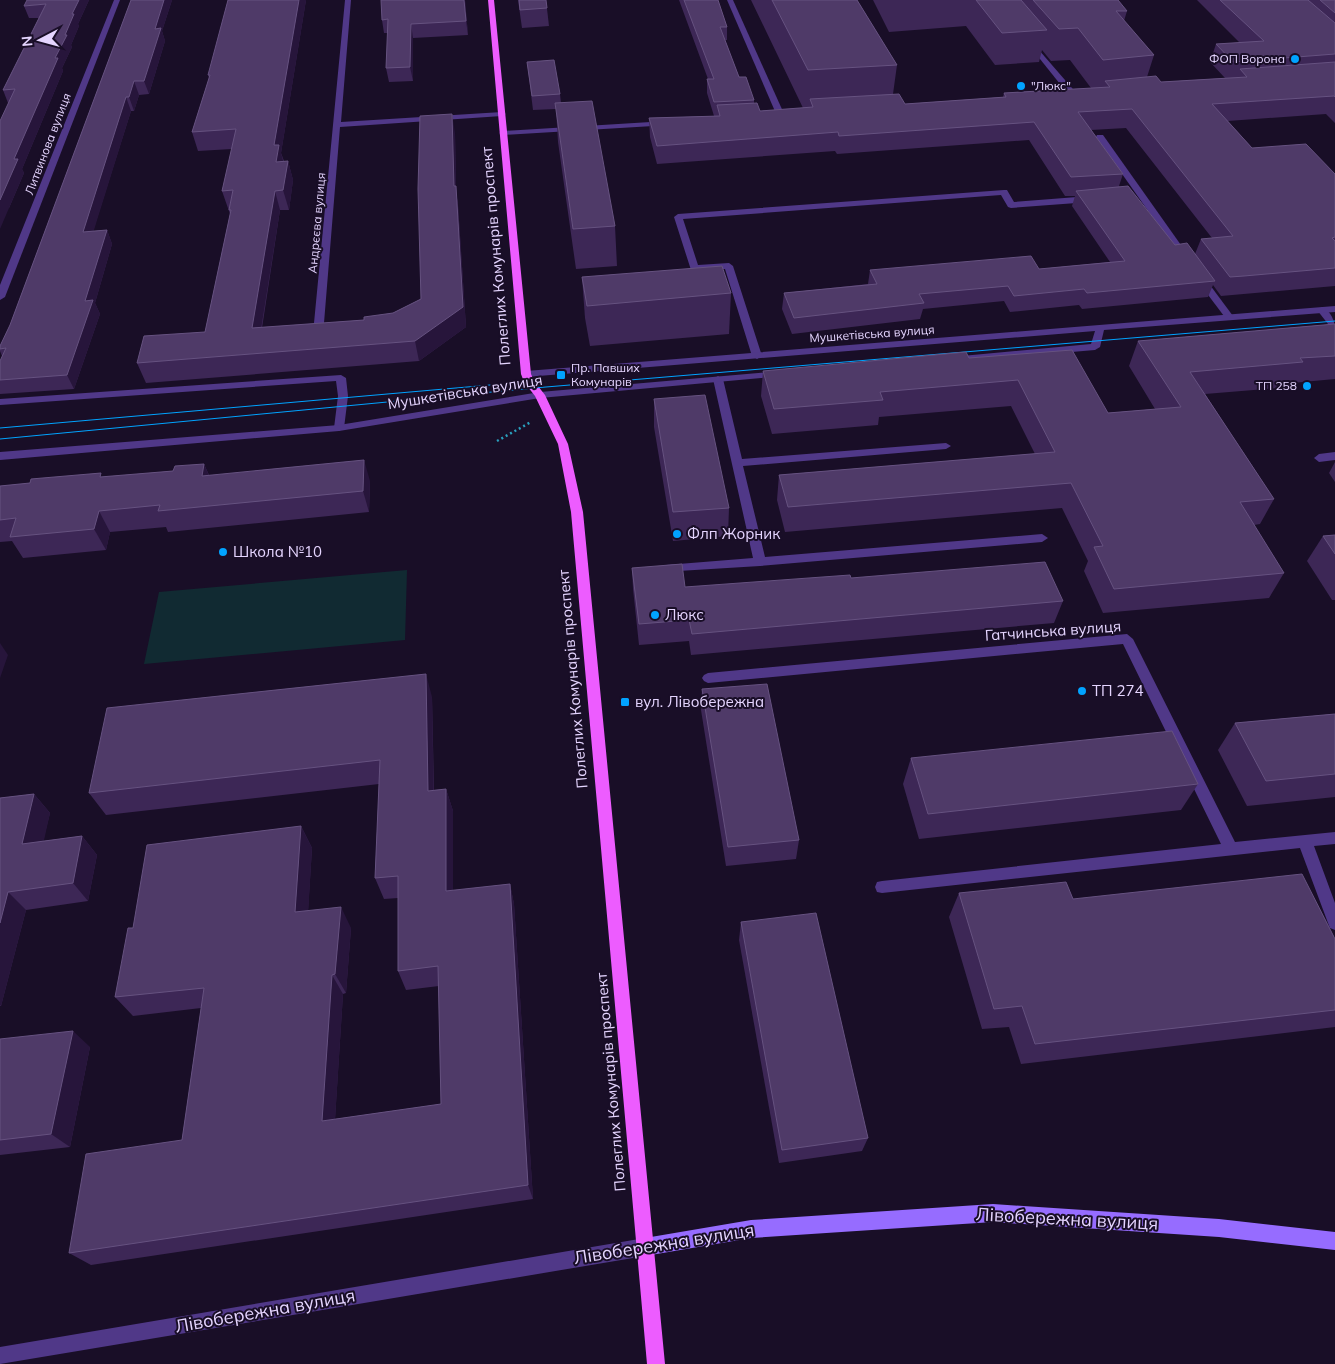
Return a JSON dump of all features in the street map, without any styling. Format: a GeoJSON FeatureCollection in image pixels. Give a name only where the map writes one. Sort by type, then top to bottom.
{"type":"FeatureCollection","features":[{"type":"Feature","properties":{"kind":"main road","name":"Полеглих Комунарів проспект"},"geometry":{"type":"LineString","coordinates":[[491,0],[526,374],[529,382],[540,395],[563,444],[577,512],[656,1364]]}},
{"type":"Feature","properties":{"kind":"main road","name":"Лівобережна вулиця"},"geometry":{"type":"LineString","coordinates":[[645,1246],[751,1229],[993,1213],[1219,1228],[1335,1241]]}},
{"type":"Feature","properties":{"kind":"street","name":"Литвинова вулиця"},"geometry":{"type":"LineString","coordinates":[[0,297],[117,0]]}},
{"type":"Feature","properties":{"kind":"street","name":"Андрєєва вулиця"},"geometry":{"type":"LineString","coordinates":[[319,323],[348,0]]}},
{"type":"Feature","properties":{"kind":"street"},"geometry":{"type":"LineString","coordinates":[[730,0],[781,116]]}},
{"type":"Feature","properties":{"kind":"street"},"geometry":{"type":"LineString","coordinates":[[1025,38],[1075,97]]}},
{"type":"Feature","properties":{"kind":"street"},"geometry":{"type":"LineString","coordinates":[[1065,98],[1085,96]]}},
{"type":"Feature","properties":{"kind":"street"},"geometry":{"type":"LineString","coordinates":[[337,125],[502,114]]}},
{"type":"Feature","properties":{"kind":"street"},"geometry":{"type":"LineString","coordinates":[[771,117],[791,116]]}},
{"type":"Feature","properties":{"kind":"street"},"geometry":{"type":"LineString","coordinates":[[503,133],[672,123]]}},
{"type":"Feature","properties":{"kind":"street"},"geometry":{"type":"LineString","coordinates":[[1100,137],[1230,318]]}},
{"type":"Feature","properties":{"kind":"street"},"geometry":{"type":"LineString","coordinates":[[757,356],[729,266],[694,268],[678,217],[1004,192],[1011,205],[1100,198]]}},
{"type":"Feature","properties":{"kind":"street"},"geometry":{"type":"LineString","coordinates":[[1130,196],[1140,195]]}},
{"type":"Feature","properties":{"kind":"street","name":"Мушкетівська вулиця"},"geometry":{"type":"LineString","coordinates":[[526,374],[1100,330],[1335,309]]}},
{"type":"Feature","properties":{"kind":"street"},"geometry":{"type":"LineString","coordinates":[[1322,310],[1335,327]]}},
{"type":"Feature","properties":{"kind":"street"},"geometry":{"type":"LineString","coordinates":[[946,360],[1095,347],[1100,330]]}},
{"type":"Feature","properties":{"kind":"street","name":"Мушкетівська вулиця"},"geometry":{"type":"LineString","coordinates":[[0,456],[339,428],[540,395],[788,373]]}},
{"type":"Feature","properties":{"kind":"street"},"geometry":{"type":"LineString","coordinates":[[0,402],[341,378],[343,396],[339,428]]}},
{"type":"Feature","properties":{"kind":"street"},"geometry":{"type":"LineString","coordinates":[[718,379],[760,562]]}},
{"type":"Feature","properties":{"kind":"street"},"geometry":{"type":"LineString","coordinates":[[738,464],[946,446]]}},
{"type":"Feature","properties":{"kind":"street"},"geometry":{"type":"LineString","coordinates":[[1319,458],[1335,456]]}},
{"type":"Feature","properties":{"kind":"street"},"geometry":{"type":"LineString","coordinates":[[651,570],[1042,538]]}},
{"type":"Feature","properties":{"kind":"street","name":"Гатчинська вулиця"},"geometry":{"type":"LineString","coordinates":[[708,678],[1127,639],[1231,849]]}},
{"type":"Feature","properties":{"kind":"street"},"geometry":{"type":"LineString","coordinates":[[882,887],[1335,838]]}},
{"type":"Feature","properties":{"kind":"street"},"geometry":{"type":"LineString","coordinates":[[1304,841],[1335,923]]}},
{"type":"Feature","properties":{"kind":"street","name":"Лівобережна вулиця"},"geometry":{"type":"LineString","coordinates":[[0,1356],[645,1246]]}},
{"type":"Feature","properties":{"kind":"shaded area"},"geometry":{"type":"Polygon","coordinates":[[[407,570],[405,640],[144,664],[159,592],[407,570]]]}},
{"type":"Feature","properties":{"kind":"building"},"geometry":{"type":"Polygon","coordinates":[[[27,0],[79,0],[72,14],[74,14],[65,35],[67,35],[55,58],[58,58],[14,159],[18,159],[0,200],[0,121],[15,89],[3,90],[46,4],[24,6],[27,0]]]}},
{"type":"Feature","properties":{"kind":"building"},"geometry":{"type":"Polygon","coordinates":[[[131,0],[164,0],[155,29],[161,28],[144,81],[134,81],[129,97],[126,97],[83,232],[107,230],[85,301],[93,300],[67,375],[0,380],[0,361],[6,348],[0,349],[0,346],[10,325],[131,0]]]}},
{"type":"Feature","properties":{"kind":"building"},"geometry":{"type":"Polygon","coordinates":[[[228,0],[299,0],[274,145],[279,145],[276,162],[288,161],[283,190],[275,191],[252,328],[364,320],[364,317],[393,313],[421,299],[418,189],[420,116],[452,114],[454,186],[456,186],[463,307],[415,341],[137,363],[144,336],[205,332],[231,210],[229,210],[233,190],[222,191],[236,129],[192,132],[210,75],[208,75],[228,0]]]}},
{"type":"Feature","properties":{"kind":"building"},"geometry":{"type":"Polygon","coordinates":[[[381,0],[464,0],[466,21],[411,24],[410,67],[386,68],[388,19],[382,20],[381,0]]]}},
{"type":"Feature","properties":{"kind":"building"},"geometry":{"type":"Polygon","coordinates":[[[519,0],[546,0],[547,8],[520,10],[519,0]]]}},
{"type":"Feature","properties":{"kind":"building"},"geometry":{"type":"Polygon","coordinates":[[[684,0],[718,0],[727,27],[720,27],[739,77],[746,77],[754,100],[714,102],[707,79],[714,79],[684,0]]]}},
{"type":"Feature","properties":{"kind":"building"},"geometry":{"type":"Polygon","coordinates":[[[772,0],[857,0],[897,65],[808,70],[772,0]]]}},
{"type":"Feature","properties":{"kind":"building"},"geometry":{"type":"Polygon","coordinates":[[[976,0],[1021,0],[1047,30],[1002,33],[976,0]]]}},
{"type":"Feature","properties":{"kind":"building"},"geometry":{"type":"Polygon","coordinates":[[[1033,0],[1118,0],[1127,11],[1116,11],[1154,55],[1103,60],[1078,28],[1059,29],[1033,0]]]}},
{"type":"Feature","properties":{"kind":"building"},"geometry":{"type":"Polygon","coordinates":[[[1220,0],[1308,0],[1335,23],[1335,54],[1233,62],[1216,44],[1264,41],[1220,0]]]}},
{"type":"Feature","properties":{"kind":"building"},"geometry":{"type":"Polygon","coordinates":[[[1320,0],[1335,0],[1335,13],[1320,0]]]}},
{"type":"Feature","properties":{"kind":"building"},"geometry":{"type":"Polygon","coordinates":[[[554,60],[560,94],[532,96],[527,62],[554,60]]]}},
{"type":"Feature","properties":{"kind":"building"},"geometry":{"type":"Polygon","coordinates":[[[1335,62],[1335,97],[1212,104],[1252,148],[1306,144],[1335,174],[1335,237],[1332,238],[1335,241],[1335,268],[1244,276],[1230,277],[1201,239],[1233,236],[1132,109],[1078,112],[1123,174],[1071,177],[1034,122],[839,136],[838,132],[657,146],[649,118],[720,116],[717,105],[757,103],[760,111],[813,107],[810,99],[899,94],[905,104],[1006,97],[1004,93],[1110,87],[1105,81],[1156,76],[1161,82],[1247,77],[1240,69],[1335,62]]]}},
{"type":"Feature","properties":{"kind":"building"},"geometry":{"type":"Polygon","coordinates":[[[592,101],[615,226],[573,229],[555,103],[592,101]]]}},
{"type":"Feature","properties":{"kind":"building"},"geometry":{"type":"Polygon","coordinates":[[[1128,186],[1175,245],[1187,243],[1215,281],[1087,293],[1084,289],[1014,296],[1008,286],[919,294],[924,303],[794,318],[784,293],[877,284],[870,270],[1031,256],[1039,269],[1125,261],[1076,191],[1128,186]]]}},
{"type":"Feature","properties":{"kind":"building"},"geometry":{"type":"Polygon","coordinates":[[[722,266],[731,293],[587,306],[582,277],[722,266]]]}},
{"type":"Feature","properties":{"kind":"building"},"geometry":{"type":"Polygon","coordinates":[[[1335,324],[1335,356],[1300,358],[1303,362],[1190,372],[1274,499],[1240,502],[1284,573],[1114,589],[1094,547],[1103,546],[1071,483],[788,507],[779,475],[1055,452],[1018,380],[880,392],[883,400],[774,409],[763,371],[966,352],[969,358],[1072,350],[1108,413],[1181,407],[1138,341],[1335,324]]]}},
{"type":"Feature","properties":{"kind":"building"},"geometry":{"type":"Polygon","coordinates":[[[705,395],[729,508],[673,512],[654,399],[705,395]]]}},
{"type":"Feature","properties":{"kind":"building"},"geometry":{"type":"Polygon","coordinates":[[[364,460],[363,491],[158,511],[160,505],[99,511],[94,529],[10,537],[16,518],[0,520],[0,486],[30,483],[31,479],[101,473],[100,477],[173,471],[175,466],[204,464],[202,476],[364,460]]]}},
{"type":"Feature","properties":{"kind":"building"},"geometry":{"type":"Polygon","coordinates":[[[1335,535],[1335,554],[1323,536],[1335,535]]]}},
{"type":"Feature","properties":{"kind":"building"},"geometry":{"type":"Polygon","coordinates":[[[1045,562],[1063,601],[692,634],[689,620],[639,624],[632,568],[682,564],[685,587],[850,575],[851,578],[1045,562]]]}},
{"type":"Feature","properties":{"kind":"building"},"geometry":{"type":"Polygon","coordinates":[[[426,674],[428,791],[446,789],[446,891],[510,884],[528,1185],[69,1253],[86,1154],[182,1140],[204,988],[115,997],[128,928],[133,928],[147,845],[301,826],[295,912],[341,907],[335,974],[332,975],[322,1121],[441,1104],[438,966],[398,971],[398,876],[375,878],[380,760],[89,793],[107,708],[426,674]]]}},
{"type":"Feature","properties":{"kind":"building"},"geometry":{"type":"Polygon","coordinates":[[[767,684],[799,840],[728,847],[702,689],[767,684]]]}},
{"type":"Feature","properties":{"kind":"building"},"geometry":{"type":"Polygon","coordinates":[[[1335,714],[1335,774],[1266,781],[1235,723],[1335,714]]]}},
{"type":"Feature","properties":{"kind":"building"},"geometry":{"type":"Polygon","coordinates":[[[1172,731],[1198,784],[928,814],[911,758],[1172,731]]]}},
{"type":"Feature","properties":{"kind":"building"},"geometry":{"type":"Polygon","coordinates":[[[34,794],[22,844],[82,836],[73,883],[8,892],[0,923],[0,798],[34,794]]]}},
{"type":"Feature","properties":{"kind":"building"},"geometry":{"type":"Polygon","coordinates":[[[1302,874],[1335,939],[1335,1010],[1035,1044],[1022,1006],[994,1009],[959,893],[1066,882],[1073,899],[1302,874]]]}},
{"type":"Feature","properties":{"kind":"building"},"geometry":{"type":"Polygon","coordinates":[[[816,913],[868,1138],[782,1150],[741,922],[816,913]]]}},
{"type":"Feature","properties":{"kind":"building"},"geometry":{"type":"Polygon","coordinates":[[[73,1031],[51,1134],[0,1140],[0,1039],[73,1031]]]}},
{"type":"Feature","properties":{"kind":"tram line"},"geometry":{"type":"LineString","coordinates":[[0,439],[534,388],[1335,321]]}},
{"type":"Feature","properties":{"kind":"tram line"},"geometry":{"type":"LineString","coordinates":[[0,428],[490,385]]}},
{"type":"Feature","properties":{"kind":"place","name":"ФОП Ворона"},"geometry":{"type":"Point","coordinates":[1295,59]}},
{"type":"Feature","properties":{"kind":"place","name":"\"Люкс\""},"geometry":{"type":"Point","coordinates":[1021,86]}},
{"type":"Feature","properties":{"kind":"place","name":"Пр. Павших Комунарiв"},"geometry":{"type":"Point","coordinates":[561,375]}},
{"type":"Feature","properties":{"kind":"place","name":"ТП 258"},"geometry":{"type":"Point","coordinates":[1307,386]}},
{"type":"Feature","properties":{"kind":"place","name":"Флп Жорник"},"geometry":{"type":"Point","coordinates":[677,534]}},
{"type":"Feature","properties":{"kind":"place","name":"Школа №10"},"geometry":{"type":"Point","coordinates":[223,552]}},
{"type":"Feature","properties":{"kind":"place","name":"Люкс"},"geometry":{"type":"Point","coordinates":[655,615]}},
{"type":"Feature","properties":{"kind":"place","name":"ТП 274"},"geometry":{"type":"Point","coordinates":[1082,691]}},
{"type":"Feature","properties":{"kind":"place","name":"вул. Лівобережна"},"geometry":{"type":"Point","coordinates":[625,702]}}]}
